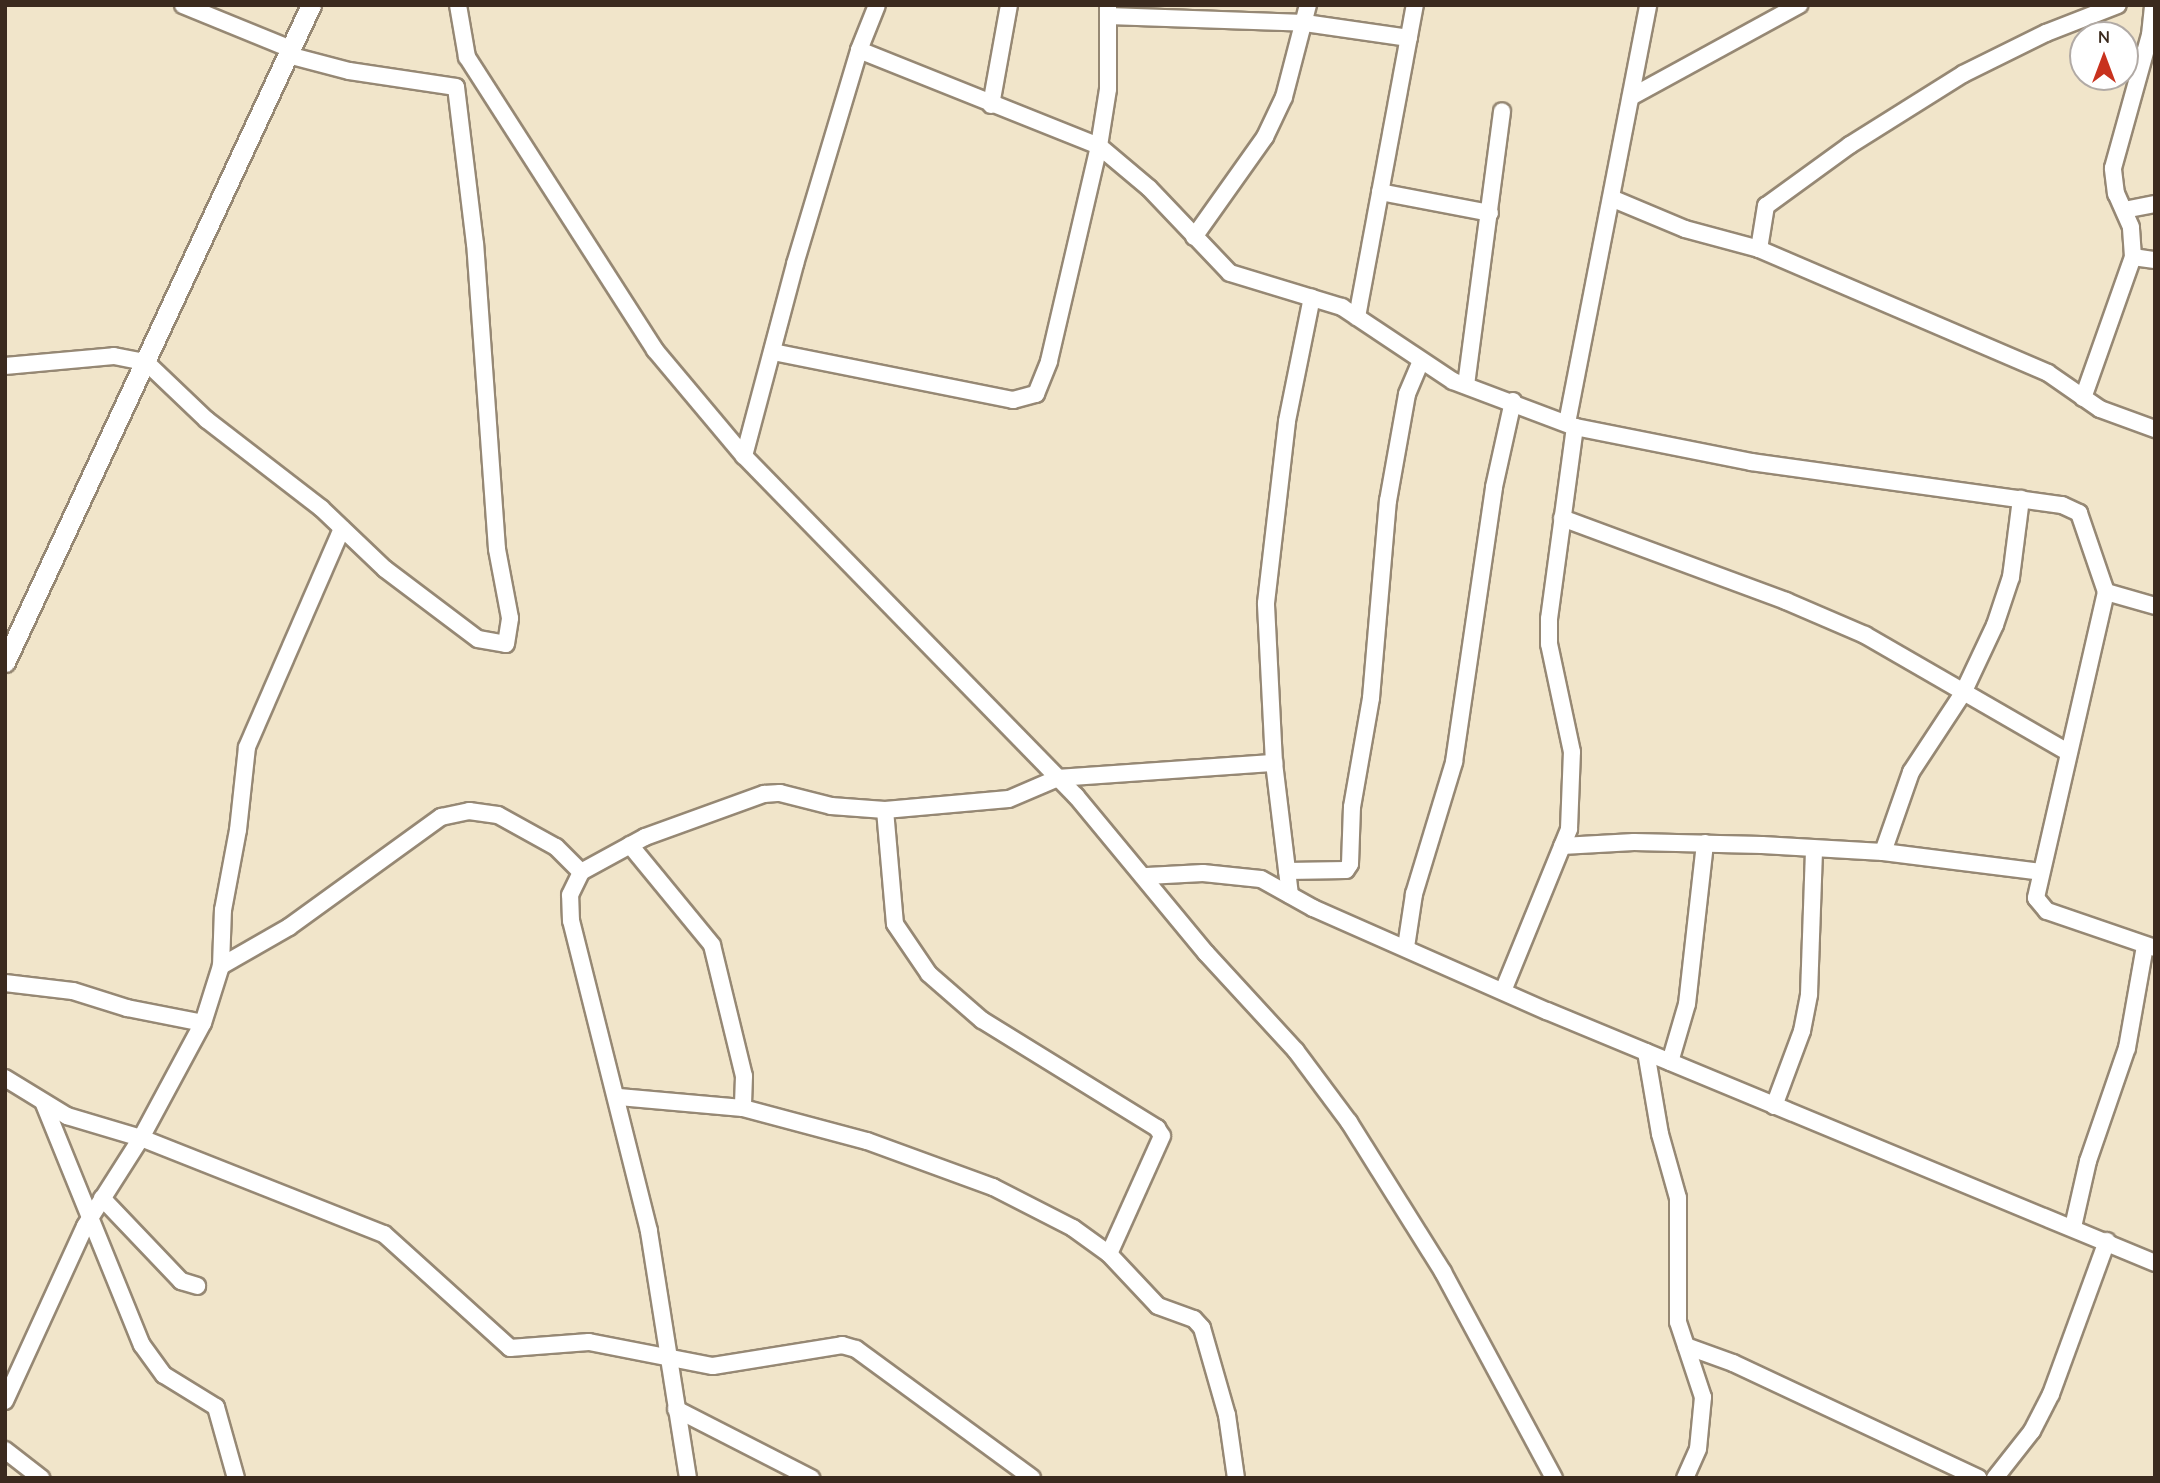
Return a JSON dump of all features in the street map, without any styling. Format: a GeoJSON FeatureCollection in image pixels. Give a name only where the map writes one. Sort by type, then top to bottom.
{"type":"FeatureCollection","features":[{"type":"Feature","properties":{"kind":"main road"},"geometry":{"type":"LineString","coordinates":[[5,662],[310,5]]}},
{"type":"Feature","properties":{"kind":"street"},"geometry":{"type":"LineString","coordinates":[[183,5],[290,52],[349,71],[456,87],[483,84]]}},
{"type":"Feature","properties":{"kind":"street"},"geometry":{"type":"LineString","coordinates":[[458,5],[467,57],[526,145],[655,350],[744,456],[1058,778],[1147,876],[1206,953],[1296,1051],[1349,1122],[1443,1272],[1554,1478]]}},
{"type":"Feature","properties":{"kind":"street"},"geometry":{"type":"LineString","coordinates":[[744,456],[859,50],[877,5]]}},
{"type":"Feature","properties":{"kind":"street"},"geometry":{"type":"LineString","coordinates":[[990,105],[1009,5]]}},
{"type":"Feature","properties":{"kind":"street"},"geometry":{"type":"LineString","coordinates":[[1194,237],[1265,137],[1284,97],[1308,5]]}},
{"type":"Feature","properties":{"kind":"street"},"geometry":{"type":"LineString","coordinates":[[1357,317],[1415,5]]}},
{"type":"Feature","properties":{"kind":"street"},"geometry":{"type":"LineString","coordinates":[[1503,991],[1562,846],[1571,811],[1572,752],[1549,644],[1549,619],[1571,425],[1648,5]]}},
{"type":"Feature","properties":{"kind":"street"},"geometry":{"type":"LineString","coordinates":[[1631,97],[1799,5]]}},
{"type":"Feature","properties":{"kind":"street"},"geometry":{"type":"LineString","coordinates":[[1759,249],[1766,206],[1850,145],[1963,74],[2046,33],[2118,5]]}},
{"type":"Feature","properties":{"kind":"street"},"geometry":{"type":"LineString","coordinates":[[2083,398],[2133,257],[2132,228],[2124,210],[2113,168],[2150,35],[2153,5]]}},
{"type":"Feature","properties":{"kind":"street"},"geometry":{"type":"LineString","coordinates":[[772,352],[1013,400],[1036,394],[1049,361],[1099,146],[1108,89],[1108,11],[1204,12],[1409,38]]}},
{"type":"Feature","properties":{"kind":"street"},"geometry":{"type":"LineString","coordinates":[[859,50],[990,105],[1099,146],[1149,188],[1230,273],[1312,297],[1357,317],[1420,363],[1466,385],[1571,425],[1751,462],[2062,505],[2079,513],[2106,592],[2036,898],[2046,911],[2150,947],[2127,1048],[2088,1161],[2073,1227]]}},
{"type":"Feature","properties":{"kind":"street"},"geometry":{"type":"LineString","coordinates":[[5,366],[114,355],[146,362],[207,420],[342,529],[385,569],[478,639],[506,644],[510,618],[495,536],[475,244],[456,87]]}},
{"type":"Feature","properties":{"kind":"street"},"geometry":{"type":"LineString","coordinates":[[1466,385],[1502,111]]}},
{"type":"Feature","properties":{"kind":"street"},"geometry":{"type":"LineString","coordinates":[[1380,192],[1490,213]]}},
{"type":"Feature","properties":{"kind":"street"},"geometry":{"type":"LineString","coordinates":[[1611,198],[1685,229],[1759,249],[2048,373],[2100,409],[2155,429]]}},
{"type":"Feature","properties":{"kind":"street"},"geometry":{"type":"LineString","coordinates":[[2124,210],[2155,204]]}},
{"type":"Feature","properties":{"kind":"street"},"geometry":{"type":"LineString","coordinates":[[2133,257],[2155,260]]}},
{"type":"Feature","properties":{"kind":"street"},"geometry":{"type":"LineString","coordinates":[[1290,895],[1273,764],[1265,603],[1287,421],[1312,297]]}},
{"type":"Feature","properties":{"kind":"street"},"geometry":{"type":"LineString","coordinates":[[1287,871],[1346,870],[1350,864],[1352,807],[1371,698],[1388,501],[1407,394],[1420,363]]}},
{"type":"Feature","properties":{"kind":"street"},"geometry":{"type":"LineString","coordinates":[[1406,947],[1414,894],[1454,762],[1494,487],[1513,401]]}},
{"type":"Feature","properties":{"kind":"street"},"geometry":{"type":"LineString","coordinates":[[1883,852],[1911,772],[1963,693],[1996,625],[2011,576],[2021,499]]}},
{"type":"Feature","properties":{"kind":"street"},"geometry":{"type":"LineString","coordinates":[[1562,518],[1831,620],[2068,752]]}},
{"type":"Feature","properties":{"kind":"street"},"geometry":{"type":"LineString","coordinates":[[5,1401],[91,1215],[141,1138],[203,1023],[221,967],[223,909],[238,831],[247,747],[342,529]]}},
{"type":"Feature","properties":{"kind":"street"},"geometry":{"type":"LineString","coordinates":[[2106,592],[2155,606]]}},
{"type":"Feature","properties":{"kind":"street"},"geometry":{"type":"LineString","coordinates":[[688,1478],[667,1359],[649,1231],[619,1097],[571,921],[570,895],[582,872],[630,845],[764,794],[780,793],[831,806],[885,810],[1009,799],[1058,778],[1273,764]]}},
{"type":"Feature","properties":{"kind":"street"},"geometry":{"type":"LineString","coordinates":[[885,810],[895,924],[929,974],[982,1020],[1157,1128],[1162,1136],[1110,1254]]}},
{"type":"Feature","properties":{"kind":"street"},"geometry":{"type":"LineString","coordinates":[[221,967],[289,927],[440,817],[469,811],[498,815],[556,846],[582,872]]}},
{"type":"Feature","properties":{"kind":"street"},"geometry":{"type":"LineString","coordinates":[[1562,846],[1705,844],[1883,852],[2041,872]]}},
{"type":"Feature","properties":{"kind":"street"},"geometry":{"type":"LineString","coordinates":[[1670,1062],[1687,1004],[1705,844]]}},
{"type":"Feature","properties":{"kind":"street"},"geometry":{"type":"LineString","coordinates":[[630,845],[712,944],[744,1076],[743,1108]]}},
{"type":"Feature","properties":{"kind":"street"},"geometry":{"type":"LineString","coordinates":[[1774,1106],[1802,1031],[1809,994],[1814,849]]}},
{"type":"Feature","properties":{"kind":"street"},"geometry":{"type":"LineString","coordinates":[[1147,876],[1249,877],[1646,1052],[2155,1263]]}},
{"type":"Feature","properties":{"kind":"street"},"geometry":{"type":"LineString","coordinates":[[5,983],[73,991],[127,1008],[203,1023]]}},
{"type":"Feature","properties":{"kind":"street"},"geometry":{"type":"LineString","coordinates":[[1646,1052],[1660,1134],[1678,1198],[1678,1322],[1703,1397],[1704,1420],[1698,1449],[1685,1478]]}},
{"type":"Feature","properties":{"kind":"street"},"geometry":{"type":"LineString","coordinates":[[5,1078],[44,1104],[141,1138],[384,1234],[510,1348],[589,1342],[667,1359],[730,1366],[842,1345],[856,1349],[1032,1478]]}},
{"type":"Feature","properties":{"kind":"street"},"geometry":{"type":"LineString","coordinates":[[619,1097],[743,1108],[921,1158],[1073,1228],[1110,1254],[1158,1306],[1194,1319],[1202,1328],[1227,1415],[1236,1478]]}},
{"type":"Feature","properties":{"kind":"street"},"geometry":{"type":"LineString","coordinates":[[44,1104],[142,1345],[164,1375],[216,1407],[236,1478]]}},
{"type":"Feature","properties":{"kind":"street"},"geometry":{"type":"LineString","coordinates":[[102,1198],[181,1281],[197,1286]]}},
{"type":"Feature","properties":{"kind":"street"},"geometry":{"type":"LineString","coordinates":[[1995,1478],[2032,1431],[2051,1394],[2107,1241]]}},
{"type":"Feature","properties":{"kind":"street"},"geometry":{"type":"LineString","coordinates":[[1686,1346],[1733,1363],[1978,1478]]}},
{"type":"Feature","properties":{"kind":"street"},"geometry":{"type":"LineString","coordinates":[[676,1409],[811,1478]]}},
{"type":"Feature","properties":{"kind":"street"},"geometry":{"type":"LineString","coordinates":[[5,1450],[41,1478]]}}]}
